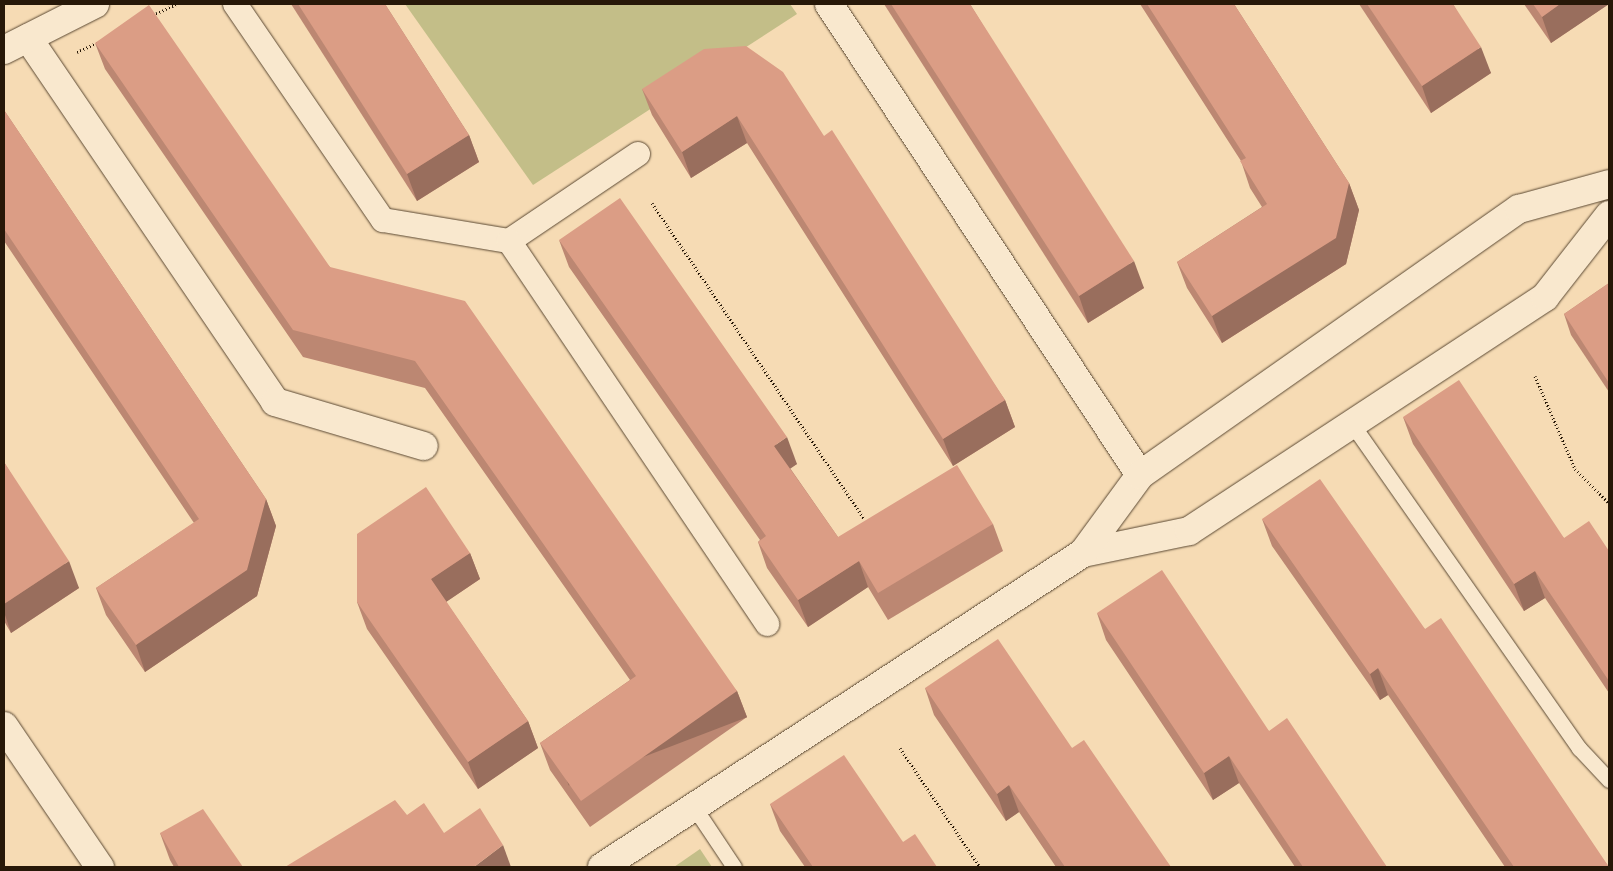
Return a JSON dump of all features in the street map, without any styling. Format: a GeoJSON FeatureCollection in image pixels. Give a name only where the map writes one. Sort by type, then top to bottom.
{"type":"FeatureCollection","features":[{"type":"Feature","properties":{"kind":"street"},"geometry":{"type":"LineString","coordinates":[[4,50],[95,4]]}},
{"type":"Feature","properties":{"kind":"street"},"geometry":{"type":"LineString","coordinates":[[235,4],[383,220],[509,241],[638,154]]}},
{"type":"Feature","properties":{"kind":"street"},"geometry":{"type":"LineString","coordinates":[[829,4],[1140,475]]}},
{"type":"Feature","properties":{"kind":"street"},"geometry":{"type":"LineString","coordinates":[[28,38],[275,402],[424,446]]}},
{"type":"Feature","properties":{"kind":"street"},"geometry":{"type":"LineString","coordinates":[[602,867],[1084,553],[1140,475],[1519,209],[1609,184]]}},
{"type":"Feature","properties":{"kind":"street"},"geometry":{"type":"LineString","coordinates":[[1084,553],[1190,531],[1545,297],[1609,215]]}},
{"type":"Feature","properties":{"kind":"street"},"geometry":{"type":"LineString","coordinates":[[509,241],[767,624]]}},
{"type":"Feature","properties":{"kind":"street"},"geometry":{"type":"LineString","coordinates":[[4,726],[100,867]]}},
{"type":"Feature","properties":{"kind":"lane"},"geometry":{"type":"LineString","coordinates":[[1352,424],[1579,748],[1609,780]]}},
{"type":"Feature","properties":{"kind":"lane"},"geometry":{"type":"LineString","coordinates":[[694,808],[734,867]]}},
{"type":"Feature","properties":{"kind":"path"},"geometry":{"type":"LineString","coordinates":[[151,16],[177,4]]}},
{"type":"Feature","properties":{"kind":"path"},"geometry":{"type":"LineString","coordinates":[[47,67],[108,38]]}},
{"type":"Feature","properties":{"kind":"path"},"geometry":{"type":"LineString","coordinates":[[652,203],[864,519]]}},
{"type":"Feature","properties":{"kind":"path"},"geometry":{"type":"LineString","coordinates":[[1535,376],[1575,469],[1609,503]]}},
{"type":"Feature","properties":{"kind":"path"},"geometry":{"type":"LineString","coordinates":[[900,748],[980,867]]}},
{"type":"Feature","properties":{"kind":"shaded area"},"geometry":{"type":"Polygon","coordinates":[[[405,4],[790,4],[797,14],[533,185],[405,4]]]}},
{"type":"Feature","properties":{"kind":"shaded area"},"geometry":{"type":"Polygon","coordinates":[[[700,849],[712,867],[674,867],[700,849]]]}},
{"type":"Feature","properties":{"kind":"building"},"geometry":{"type":"Polygon","coordinates":[[[298,4],[385,4],[469,135],[407,174],[298,4]]]}},
{"type":"Feature","properties":{"kind":"building"},"geometry":{"type":"Polygon","coordinates":[[[891,4],[970,4],[1134,261],[1079,296],[891,4]]]}},
{"type":"Feature","properties":{"kind":"building"},"geometry":{"type":"Polygon","coordinates":[[[1147,4],[1234,4],[1349,183],[1336,238],[1212,316],[1177,262],[1267,204],[1240,161],[1246,158],[1147,4]]]}},
{"type":"Feature","properties":{"kind":"building"},"geometry":{"type":"Polygon","coordinates":[[[1367,4],[1453,4],[1481,47],[1422,86],[1367,4]]]}},
{"type":"Feature","properties":{"kind":"building"},"geometry":{"type":"Polygon","coordinates":[[[1533,4],[1560,4],[1542,17],[1533,4]]]}},
{"type":"Feature","properties":{"kind":"building"},"geometry":{"type":"Polygon","coordinates":[[[149,5],[330,267],[465,301],[737,691],[581,801],[540,743],[636,676],[415,361],[293,330],[95,43],[149,5]]]}},
{"type":"Feature","properties":{"kind":"building"},"geometry":{"type":"Polygon","coordinates":[[[746,46],[783,72],[824,136],[832,130],[1005,400],[943,439],[737,116],[682,152],[642,89],[704,49],[746,46]]]}},
{"type":"Feature","properties":{"kind":"building"},"geometry":{"type":"Polygon","coordinates":[[[4,110],[266,499],[247,570],[136,645],[96,588],[199,519],[4,229],[4,110]]]}},
{"type":"Feature","properties":{"kind":"building"},"geometry":{"type":"Polygon","coordinates":[[[620,198],[787,437],[774,446],[838,537],[957,465],[993,524],[878,593],[859,561],[798,600],[758,542],[766,536],[559,240],[620,198]]]}},
{"type":"Feature","properties":{"kind":"building"},"geometry":{"type":"Polygon","coordinates":[[[1609,283],[1609,383],[1564,314],[1609,283]]]}},
{"type":"Feature","properties":{"kind":"building"},"geometry":{"type":"Polygon","coordinates":[[[1459,380],[1564,538],[1589,521],[1609,551],[1609,681],[1535,571],[1514,584],[1403,417],[1459,380]]]}},
{"type":"Feature","properties":{"kind":"building"},"geometry":{"type":"Polygon","coordinates":[[[4,462],[69,561],[4,604],[4,462]]]}},
{"type":"Feature","properties":{"kind":"building"},"geometry":{"type":"Polygon","coordinates":[[[1320,479],[1425,629],[1441,618],[1609,867],[1514,867],[1378,668],[1370,674],[1262,519],[1320,479]]]}},
{"type":"Feature","properties":{"kind":"building"},"geometry":{"type":"Polygon","coordinates":[[[426,487],[470,553],[431,579],[528,721],[468,762],[357,602],[357,534],[426,487]]]}},
{"type":"Feature","properties":{"kind":"building"},"geometry":{"type":"Polygon","coordinates":[[[1162,570],[1269,731],[1287,718],[1387,867],[1303,867],[1229,756],[1204,773],[1097,613],[1162,570]]]}},
{"type":"Feature","properties":{"kind":"building"},"geometry":{"type":"Polygon","coordinates":[[[998,639],[1072,748],[1084,740],[1171,867],[1065,867],[1009,785],[997,794],[925,688],[998,639]]]}},
{"type":"Feature","properties":{"kind":"building"},"geometry":{"type":"Polygon","coordinates":[[[844,755],[903,842],[915,834],[937,867],[813,867],[770,804],[844,755]]]}},
{"type":"Feature","properties":{"kind":"building"},"geometry":{"type":"Polygon","coordinates":[[[395,800],[407,815],[424,803],[444,833],[480,808],[503,845],[474,867],[285,867],[395,800]]]}},
{"type":"Feature","properties":{"kind":"building"},"geometry":{"type":"Polygon","coordinates":[[[203,809],[243,867],[179,867],[160,833],[203,809]]]}}]}
